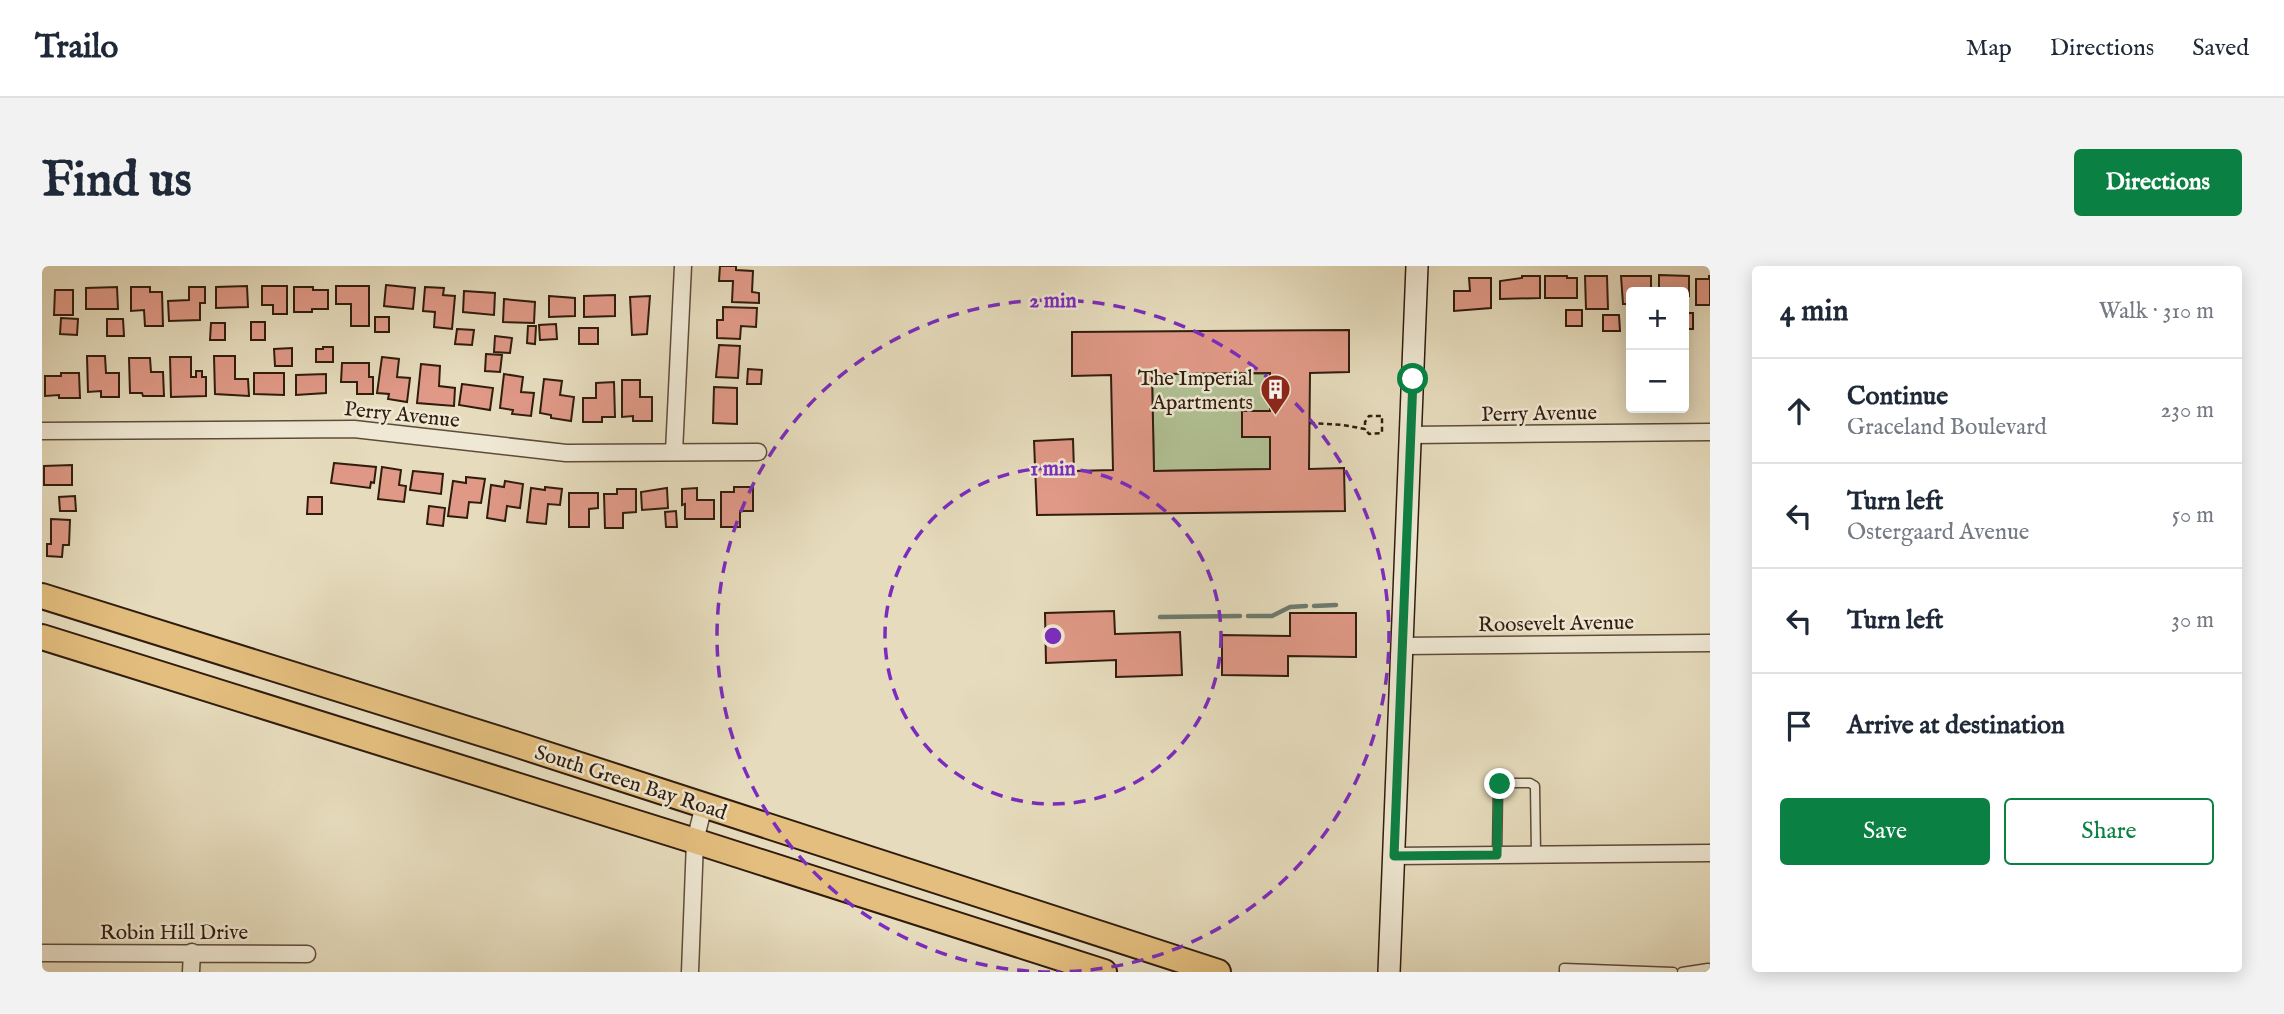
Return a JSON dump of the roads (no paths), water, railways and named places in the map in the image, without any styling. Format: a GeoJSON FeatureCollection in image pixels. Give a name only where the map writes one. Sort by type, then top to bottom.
{"type":"FeatureCollection","features":[{"type":"Feature","properties":{"kind":"main road","name":"South Green Bay Road"},"geometry":{"type":"LineString","coordinates":[[42,596],[704,805],[1218,972]]}},
{"type":"Feature","properties":{"kind":"main road","name":"South Green Bay Road"},"geometry":{"type":"LineString","coordinates":[[42,637],[1104,972]]}},
{"type":"Feature","properties":{"kind":"street"},"geometry":{"type":"LineString","coordinates":[[674,452],[683,266]]}},
{"type":"Feature","properties":{"kind":"street"},"geometry":{"type":"LineString","coordinates":[[1389,972],[1417,266]]}},
{"type":"Feature","properties":{"kind":"street","name":"Perry Avenue"},"geometry":{"type":"LineString","coordinates":[[42,431],[354,429],[566,453],[758,452]]}},
{"type":"Feature","properties":{"kind":"street","name":"Perry Avenue"},"geometry":{"type":"LineString","coordinates":[[1410,435],[1710,432]]}},
{"type":"Feature","properties":{"kind":"street","name":"Roosevelt Avenue"},"geometry":{"type":"LineString","coordinates":[[1402,646],[1710,643]]}},
{"type":"Feature","properties":{"kind":"street"},"geometry":{"type":"LineString","coordinates":[[690,972],[695,841],[704,805]]}},
{"type":"Feature","properties":{"kind":"street"},"geometry":{"type":"LineString","coordinates":[[1394,856],[1710,853]]}},
{"type":"Feature","properties":{"kind":"street","name":"Robin Hill Drive"},"geometry":{"type":"LineString","coordinates":[[42,953],[307,954]]}},
{"type":"Feature","properties":{"kind":"street"},"geometry":{"type":"LineString","coordinates":[[191,972],[192,953]]}},
{"type":"Feature","properties":{"kind":"lane"},"geometry":{"type":"LineString","coordinates":[[1497,855],[1498,789],[1500,784],[1504,783],[1530,783],[1535,786],[1536,854]]}},
{"type":"Feature","properties":{"kind":"lane"},"geometry":{"type":"LineString","coordinates":[[1564,972],[1564,968],[1673,972]]}},
{"type":"Feature","properties":{"kind":"lane"},"geometry":{"type":"LineString","coordinates":[[1682,972],[1708,968]]}},
{"type":"Feature","properties":{"kind":"waterway"},"geometry":{"type":"LineString","coordinates":[[1314,606],[1336,605]]}},
{"type":"Feature","properties":{"kind":"waterway"},"geometry":{"type":"LineString","coordinates":[[1248,616],[1272,616],[1290,607],[1306,606]]}},
{"type":"Feature","properties":{"kind":"waterway"},"geometry":{"type":"LineString","coordinates":[[1160,617],[1240,616]]}},
{"type":"Feature","properties":{"kind":"place","name":"The Imperial Apartments"},"geometry":{"type":"Point","coordinates":[1276,417]}}]}
